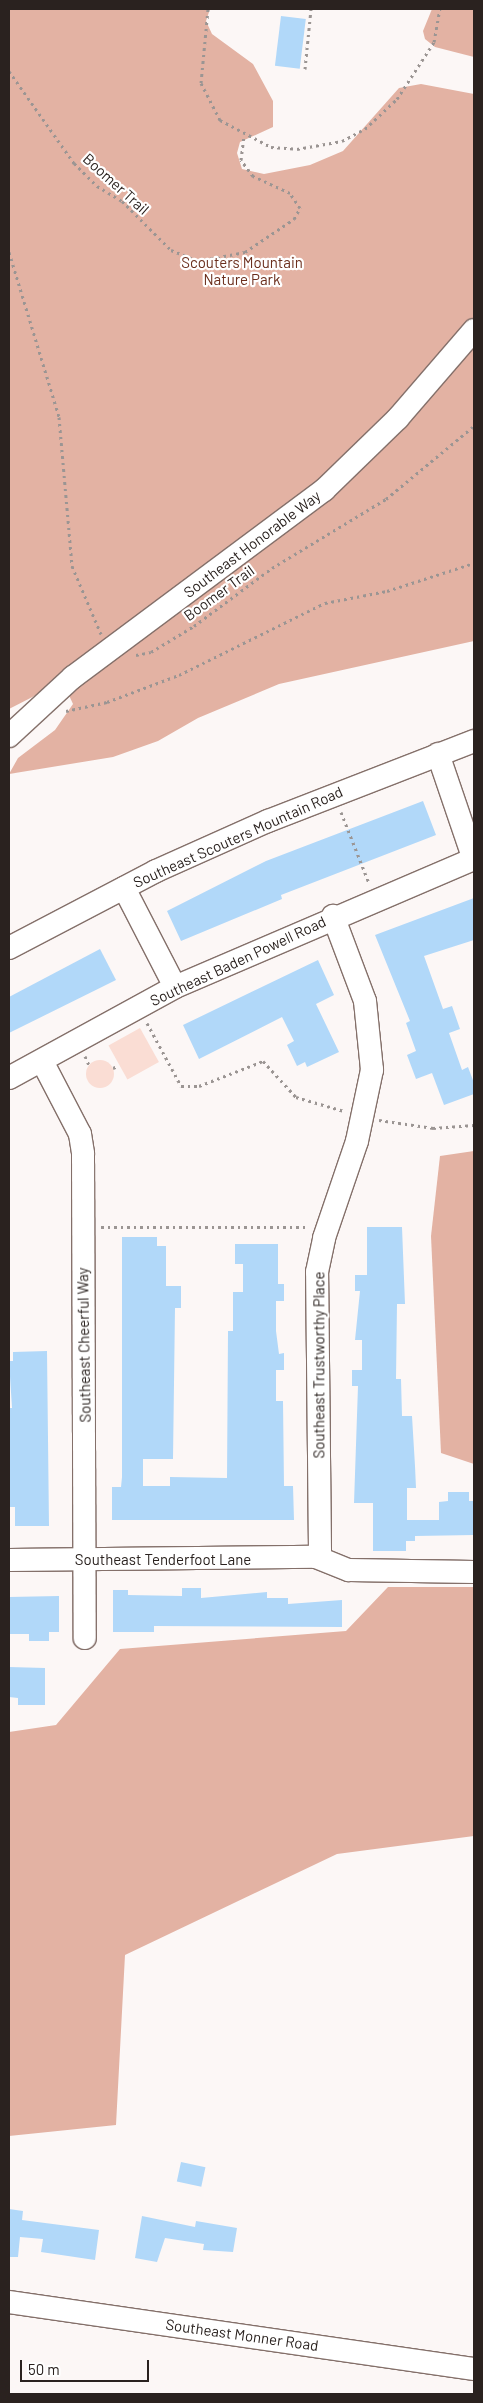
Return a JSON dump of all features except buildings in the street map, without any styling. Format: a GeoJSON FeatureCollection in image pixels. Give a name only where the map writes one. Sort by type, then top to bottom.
{"type":"FeatureCollection","features":[{"type":"Feature","properties":{"kind":"street","name":"Southeast Honorable Way"},"geometry":{"type":"LineString","coordinates":[[9,736],[73,677],[324,490],[404,411],[474,330]]}},
{"type":"Feature","properties":{"kind":"street","name":"Southeast Scouters Mountain Road"},"geometry":{"type":"LineString","coordinates":[[9,948],[124,888],[333,793],[474,741]]}},
{"type":"Feature","properties":{"kind":"street"},"geometry":{"type":"LineString","coordinates":[[438,754],[474,860]]}},
{"type":"Feature","properties":{"kind":"street","name":"Southeast Baden Powell Road"},"geometry":{"type":"LineString","coordinates":[[9,1078],[175,987],[334,916],[474,860]]}},
{"type":"Feature","properties":{"kind":"street"},"geometry":{"type":"LineString","coordinates":[[124,888],[175,987]]}},
{"type":"Feature","properties":{"kind":"street","name":"Southeast Trustworthy Place"},"geometry":{"type":"LineString","coordinates":[[316,1557],[320,1551],[317,1272],[327,1227],[364,1117],[372,1070],[370,1028],[361,987],[334,916]]}},
{"type":"Feature","properties":{"kind":"street","name":"Southeast Cheerful Way"},"geometry":{"type":"LineString","coordinates":[[42,1060],[80,1134],[83,1227],[85,1638]]}},
{"type":"Feature","properties":{"kind":"street"},"geometry":{"type":"LineString","coordinates":[[316,1557],[349,1570],[474,1572]]}},
{"type":"Feature","properties":{"kind":"street","name":"Southeast Tenderfoot Lane"},"geometry":{"type":"LineString","coordinates":[[9,1560],[316,1557]]}},
{"type":"Feature","properties":{"kind":"street","name":"Southeast Monner Road"},"geometry":{"type":"LineString","coordinates":[[9,2302],[474,2369]]}},
{"type":"Feature","properties":{"kind":"path"},"geometry":{"type":"LineString","coordinates":[[208,9],[201,83],[220,120],[244,136],[271,147],[297,149],[342,141],[365,129],[397,99],[419,68],[434,42],[440,9]]}},
{"type":"Feature","properties":{"kind":"path"},"geometry":{"type":"LineString","coordinates":[[305,69],[310,9]]}},
{"type":"Feature","properties":{"kind":"path","name":"Boomer Trail"},"geometry":{"type":"LineString","coordinates":[[9,71],[74,163],[97,186],[122,201],[171,250],[198,261],[245,252],[294,219],[300,208],[290,193],[253,176],[241,160],[244,136]]}},
{"type":"Feature","properties":{"kind":"path"},"geometry":{"type":"LineString","coordinates":[[9,252],[58,417],[72,566],[92,621],[111,649]]}},
{"type":"Feature","properties":{"kind":"path","name":"Boomer Trail"},"geometry":{"type":"LineString","coordinates":[[111,649],[130,656],[151,652],[173,639],[272,568],[386,499],[474,426]]}},
{"type":"Feature","properties":{"kind":"path"},"geometry":{"type":"LineString","coordinates":[[30,717],[107,702],[179,675],[325,603],[387,591],[474,564]]}},
{"type":"Feature","properties":{"kind":"path"},"geometry":{"type":"LineString","coordinates":[[333,793],[375,899]]}},
{"type":"Feature","properties":{"kind":"path"},"geometry":{"type":"LineString","coordinates":[[139,1007],[181,1086],[199,1086],[263,1061],[296,1097],[364,1117],[433,1128],[474,1125]]}},
{"type":"Feature","properties":{"kind":"path"},"geometry":{"type":"LineString","coordinates":[[113,1068],[118,1066]]}},
{"type":"Feature","properties":{"kind":"path"},"geometry":{"type":"LineString","coordinates":[[83,1227],[327,1227]]}},
{"type":"Feature","properties":{"kind":"shaded area"},"geometry":{"type":"Polygon","coordinates":[[[140,1028],[159,1062],[127,1080],[109,1045],[140,1028]]]}},
{"type":"Feature","properties":{"kind":"shaded area"},"geometry":{"type":"Polygon","coordinates":[[[100,1060],[110,1064],[114,1074],[110,1084],[100,1088],[90,1084],[86,1074],[90,1064],[100,1060]]]}},
{"type":"Feature","properties":{"kind":"green space","name":"Scouters Mountain Nature Park"},"geometry":{"type":"Polygon","coordinates":[[[9,9],[210,9],[206,21],[212,34],[253,64],[273,101],[273,127],[240,142],[237,153],[242,169],[264,174],[310,165],[343,151],[399,88],[421,84],[474,94],[474,641],[279,684],[198,718],[158,741],[113,757],[9,774],[18,758],[55,730],[73,704],[67,691],[50,688],[9,709],[9,9]]]}},
{"type":"Feature","properties":{"kind":"green space"},"geometry":{"type":"Polygon","coordinates":[[[432,9],[474,9],[474,57],[435,47],[425,39],[423,31],[432,9]]]}},
{"type":"Feature","properties":{"kind":"green space"},"geometry":{"type":"Polygon","coordinates":[[[474,1151],[474,1464],[441,1453],[431,1236],[440,1156],[474,1151]]]}},
{"type":"Feature","properties":{"kind":"green space"},"geometry":{"type":"Polygon","coordinates":[[[388,1587],[474,1587],[474,1836],[337,1854],[125,1955],[116,2125],[9,2136],[9,1732],[56,1725],[120,1649],[346,1631],[388,1587]]]}}]}
